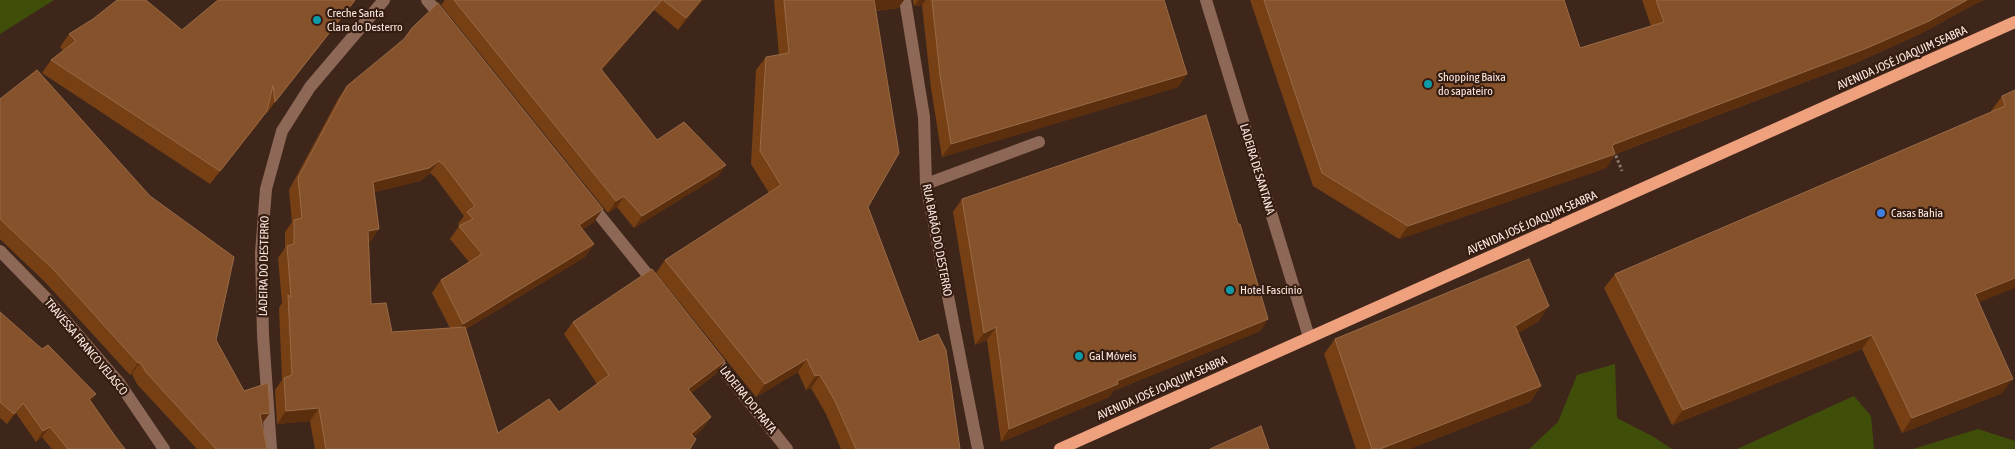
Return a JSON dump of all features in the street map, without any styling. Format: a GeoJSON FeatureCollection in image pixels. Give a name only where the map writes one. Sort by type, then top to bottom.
{"type":"FeatureCollection","features":[{"type":"Feature","properties":{"kind":"main road","name":"AVENIDA JOSÉ JOAQUIM SEABRA"},"geometry":{"type":"LineString","coordinates":[[1060,449],[2015,22]]}},
{"type":"Feature","properties":{"kind":"street","name":"LADEIRA DO DESTERRO"},"geometry":{"type":"LineString","coordinates":[[271,449],[263,335],[261,253],[266,189],[282,131],[310,87],[384,0]]}},
{"type":"Feature","properties":{"kind":"street"},"geometry":{"type":"LineString","coordinates":[[427,0],[452,31]]}},
{"type":"Feature","properties":{"kind":"street","name":"RUA BARÃO DO DESTERRO"},"geometry":{"type":"LineString","coordinates":[[905,0],[924,117],[926,184],[978,449]]}},
{"type":"Feature","properties":{"kind":"street","name":"LADEIRA DE SANTANA"},"geometry":{"type":"LineString","coordinates":[[1206,0],[1309,337]]}},
{"type":"Feature","properties":{"kind":"street"},"geometry":{"type":"LineString","coordinates":[[926,184],[1039,142]]}},
{"type":"Feature","properties":{"kind":"street"},"geometry":{"type":"LineString","coordinates":[[582,194],[663,294]]}},
{"type":"Feature","properties":{"kind":"street","name":"TRAVESSA FRANCO VELASCO"},"geometry":{"type":"LineString","coordinates":[[0,251],[47,299],[120,384],[164,449]]}},
{"type":"Feature","properties":{"kind":"street","name":"LADEIRA DO PRATA"},"geometry":{"type":"LineString","coordinates":[[700,341],[787,449]]}},
{"type":"Feature","properties":{"kind":"path"},"geometry":{"type":"LineString","coordinates":[[1613,150],[1630,194]]}},
{"type":"Feature","properties":{"kind":"green space"},"geometry":{"type":"Polygon","coordinates":[[[0,0],[54,0],[0,34],[0,0]]]}},
{"type":"Feature","properties":{"kind":"green space"},"geometry":{"type":"Polygon","coordinates":[[[1615,364],[1617,418],[1652,436],[1672,449],[1529,449],[1558,422],[1577,375],[1615,364]]]}},
{"type":"Feature","properties":{"kind":"green space"},"geometry":{"type":"Polygon","coordinates":[[[1854,396],[1871,416],[1874,449],[1737,449],[1854,396]]]}},
{"type":"Feature","properties":{"kind":"green space"},"geometry":{"type":"Polygon","coordinates":[[[1978,429],[2015,441],[2015,449],[1913,449],[1978,429]]]}},
{"type":"Feature","properties":{"kind":"building"},"geometry":{"type":"Polygon","coordinates":[[[117,0],[146,0],[182,30],[218,0],[355,0],[275,102],[273,85],[267,111],[220,171],[51,60],[76,41],[69,34],[93,19],[117,0]]]}},
{"type":"Feature","properties":{"kind":"building"},"geometry":{"type":"Polygon","coordinates":[[[454,0],[662,0],[601,69],[657,140],[684,122],[726,165],[642,216],[624,196],[616,201],[454,0]]]}},
{"type":"Feature","properties":{"kind":"building"},"geometry":{"type":"Polygon","coordinates":[[[663,0],[701,0],[686,18],[663,0]]]}},
{"type":"Feature","properties":{"kind":"building"},"geometry":{"type":"Polygon","coordinates":[[[784,0],[874,0],[899,153],[868,207],[919,342],[938,334],[946,350],[960,449],[856,449],[835,401],[820,375],[815,376],[807,359],[765,384],[665,260],[781,185],[760,151],[766,57],[789,53],[784,0]]]}},
{"type":"Feature","properties":{"kind":"building"},"geometry":{"type":"Polygon","coordinates":[[[932,0],[1164,0],[1187,74],[951,144],[940,75],[932,0]]]}},
{"type":"Feature","properties":{"kind":"building","name":"Shopping Baixa do sapateiro"},"geometry":{"type":"Polygon","coordinates":[[[1264,0],[1564,0],[1580,48],[1664,22],[1656,0],[1967,0],[1929,21],[1867,48],[1612,145],[1615,154],[1408,226],[1322,173],[1264,0]]]}},
{"type":"Feature","properties":{"kind":"building"},"geometry":{"type":"Polygon","coordinates":[[[438,3],[603,209],[579,225],[594,244],[463,324],[441,280],[482,254],[459,226],[473,219],[467,212],[475,206],[439,161],[429,168],[373,182],[379,229],[368,231],[371,304],[386,303],[392,332],[465,327],[498,433],[549,399],[559,412],[609,375],[573,322],[652,269],[725,361],[688,389],[711,417],[691,434],[696,439],[690,449],[326,449],[319,408],[286,411],[284,378],[292,375],[288,295],[291,297],[287,246],[294,244],[294,220],[302,218],[298,178],[347,86],[404,39],[412,28],[438,3]]]}},
{"type":"Feature","properties":{"kind":"building"},"geometry":{"type":"Polygon","coordinates":[[[37,70],[150,196],[234,257],[216,340],[244,391],[268,383],[270,413],[260,414],[267,449],[216,449],[146,372],[140,362],[138,363],[54,270],[0,219],[0,99],[37,70]]]}},
{"type":"Feature","properties":{"kind":"building","name":"Casas Bahia"},"geometry":{"type":"Polygon","coordinates":[[[2015,90],[2015,278],[1975,294],[2013,379],[1912,418],[1872,335],[1683,410],[1615,274],[2005,106],[2002,96],[2015,90]]]}},
{"type":"Feature","properties":{"kind":"building"},"geometry":{"type":"Polygon","coordinates":[[[1206,115],[1268,319],[1117,381],[1118,384],[1009,429],[996,327],[984,333],[962,199],[1206,115]]]}},
{"type":"Feature","properties":{"kind":"building"},"geometry":{"type":"Polygon","coordinates":[[[1529,259],[1549,306],[1515,326],[1541,386],[1380,449],[1372,449],[1335,339],[1529,259]]]}},
{"type":"Feature","properties":{"kind":"building"},"geometry":{"type":"Polygon","coordinates":[[[0,312],[42,349],[48,345],[96,394],[89,399],[125,449],[68,449],[50,427],[43,431],[23,403],[14,414],[0,402],[0,312]]]}},
{"type":"Feature","properties":{"kind":"building"},"geometry":{"type":"Polygon","coordinates":[[[1261,426],[1269,449],[1210,449],[1261,426]]]}},
{"type":"Feature","properties":{"kind":"place","name":"Creche Santa Clara do Desterro"},"geometry":{"type":"Point","coordinates":[317,20]}},
{"type":"Feature","properties":{"kind":"place","name":"Shopping Baixa do sapateiro"},"geometry":{"type":"Point","coordinates":[1428,84]}},
{"type":"Feature","properties":{"kind":"place","name":"Casas Bahia"},"geometry":{"type":"Point","coordinates":[1881,213]}},
{"type":"Feature","properties":{"kind":"place","name":"Hotel Fascinio"},"geometry":{"type":"Point","coordinates":[1230,290]}},
{"type":"Feature","properties":{"kind":"place","name":"Gal Móveis"},"geometry":{"type":"Point","coordinates":[1079,356]}}]}
